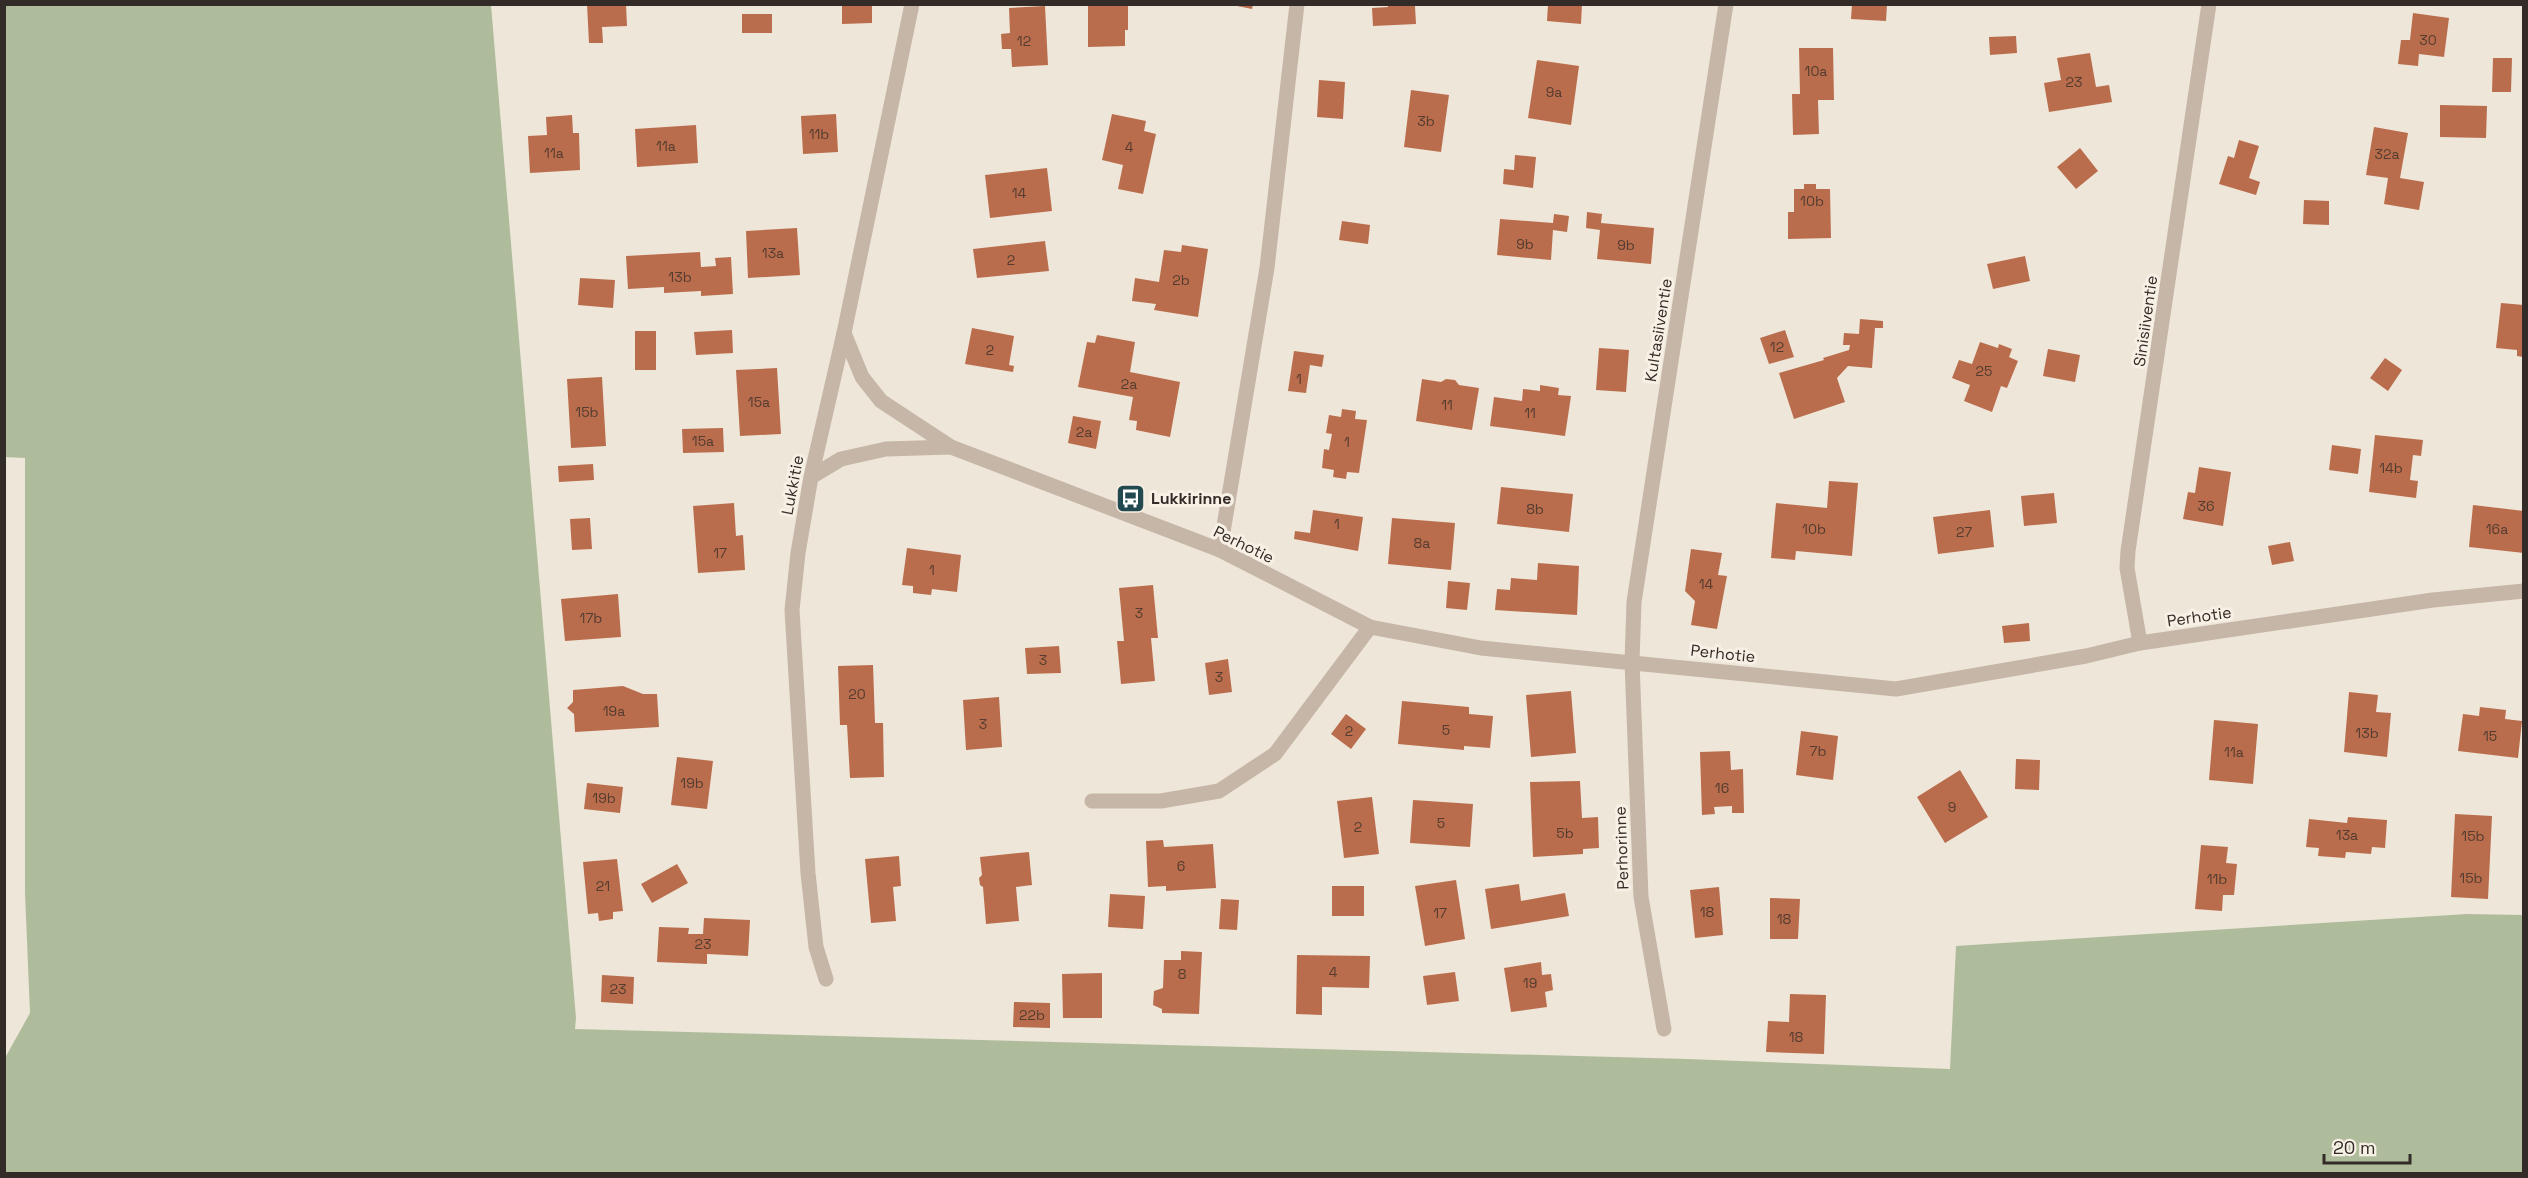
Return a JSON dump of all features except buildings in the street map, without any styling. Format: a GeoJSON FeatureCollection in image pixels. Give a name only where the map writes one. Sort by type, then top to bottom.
{"type":"FeatureCollection","features":[{"type":"Feature","properties":{"kind":"street","name":"Lukkitie"},"geometry":{"type":"LineString","coordinates":[[826,978],[816,947],[808,873],[792,610],[798,553],[811,477],[844,333],[912,4]]}},
{"type":"Feature","properties":{"kind":"street"},"geometry":{"type":"LineString","coordinates":[[1220,550],[1268,268],[1297,4]]}},
{"type":"Feature","properties":{"kind":"street","name":"Kultasiiventie"},"geometry":{"type":"LineString","coordinates":[[1632,662],[1634,602],[1726,4]]}},
{"type":"Feature","properties":{"kind":"street","name":"Sinisiiventie"},"geometry":{"type":"LineString","coordinates":[[2140,643],[2127,568],[2128,551],[2209,4]]}},
{"type":"Feature","properties":{"kind":"street","name":"Perhotie"},"geometry":{"type":"LineString","coordinates":[[844,333],[862,377],[881,401],[951,447],[1220,550],[1370,627],[1481,648],[1896,689],[2086,656],[2140,643],[2433,600],[2523,591]]}},
{"type":"Feature","properties":{"kind":"street","name":"Perhotie"},"geometry":{"type":"LineString","coordinates":[[811,477],[841,459],[875,451],[951,447]]}},
{"type":"Feature","properties":{"kind":"street"},"geometry":{"type":"LineString","coordinates":[[1092,801],[1161,801],[1219,791],[1275,754],[1370,627]]}},
{"type":"Feature","properties":{"kind":"street","name":"Perhorinne"},"geometry":{"type":"LineString","coordinates":[[1632,662],[1641,897],[1664,1029]]}},
{"type":"Feature","properties":{"kind":"green space"},"geometry":{"type":"Polygon","coordinates":[[[5,4],[491,5],[576,1018],[575,1029],[1687,1059],[1950,1069],[1956,946],[2467,914],[2523,915],[2523,1173],[5,1173],[5,1058],[30,1013],[25,893],[25,458],[4,457],[5,4]]]}},
{"type":"Feature","properties":{"kind":"place","name":"Lukkirinne"},"geometry":{"type":"Point","coordinates":[1130,498]}}]}
